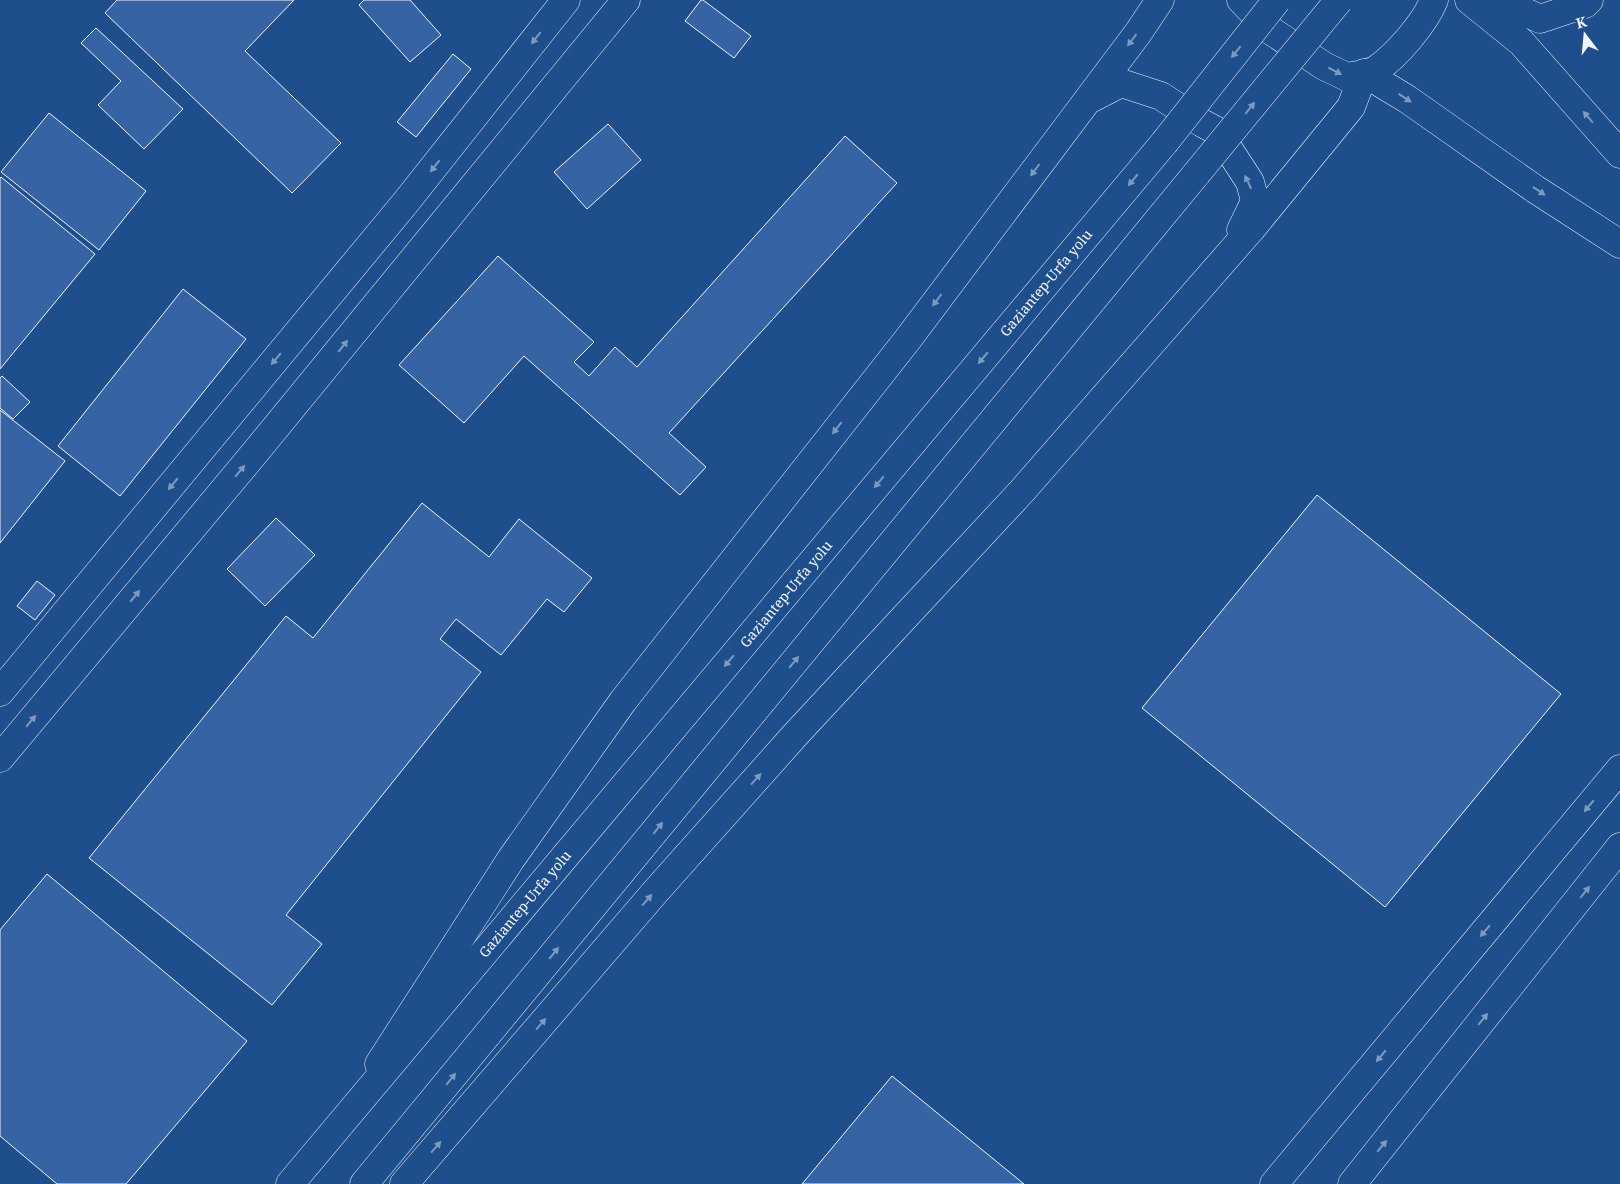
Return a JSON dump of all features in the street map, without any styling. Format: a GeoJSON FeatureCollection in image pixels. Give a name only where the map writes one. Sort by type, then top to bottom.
{"type":"FeatureCollection","features":[{"type":"Feature","properties":{"kind":"main road"},"geometry":{"type":"LineString","coordinates":[[0,692],[406,202],[566,0]]}},
{"type":"Feature","properties":{"kind":"main road"},"geometry":{"type":"LineString","coordinates":[[0,758],[253,455],[626,0]]}},
{"type":"Feature","properties":{"kind":"main road"},"geometry":{"type":"LineString","coordinates":[[338,1126],[511,858],[623,702],[908,338],[1138,33],[1160,0]]}},
{"type":"Feature","properties":{"kind":"main road"},"geometry":{"type":"LineString","coordinates":[[1241,0],[1270,30],[1324,66],[1346,77],[1375,70],[1400,49],[1430,9],[1434,0]]}},
{"type":"Feature","properties":{"kind":"main road","name":"Gaziantep-Urfa yolu"},"geometry":{"type":"LineString","coordinates":[[290,1184],[1164,142],[1278,0]]}},
{"type":"Feature","properties":{"kind":"main road"},"geometry":{"type":"LineString","coordinates":[[364,1184],[1339,0]]}},
{"type":"Feature","properties":{"kind":"main road"},"geometry":{"type":"LineString","coordinates":[[1469,0],[1521,42],[1620,154]]}},
{"type":"Feature","properties":{"kind":"main road"},"geometry":{"type":"LineString","coordinates":[[1500,0],[1540,20],[1585,4],[1589,0]]}},
{"type":"Feature","properties":{"kind":"main road"},"geometry":{"type":"LineString","coordinates":[[1364,73],[1407,99],[1536,189],[1620,244]]}},
{"type":"Feature","properties":{"kind":"main road"},"geometry":{"type":"LineString","coordinates":[[404,1184],[656,890],[796,734],[1022,491],[1226,258],[1351,107],[1364,73]]}},
{"type":"Feature","properties":{"kind":"main road"},"geometry":{"type":"LineString","coordinates":[[1087,100],[1121,83],[1160,96],[1217,131],[1250,182],[1255,201],[1226,258]]}},
{"type":"Feature","properties":{"kind":"main road"},"geometry":{"type":"LineString","coordinates":[[1274,1184],[1620,769]]}},
{"type":"Feature","properties":{"kind":"main road"},"geometry":{"type":"LineString","coordinates":[[1352,1184],[1620,847]]}},
{"type":"Feature","properties":{"kind":"building"},"geometry":{"type":"Polygon","coordinates":[[[117,0],[294,0],[245,51],[341,143],[292,193],[105,13],[117,0]]]}},
{"type":"Feature","properties":{"kind":"building"},"geometry":{"type":"Polygon","coordinates":[[[364,0],[410,0],[441,35],[410,62],[359,5],[364,0]]]}},
{"type":"Feature","properties":{"kind":"building"},"geometry":{"type":"Polygon","coordinates":[[[701,0],[751,36],[734,58],[685,21],[701,0]]]}},
{"type":"Feature","properties":{"kind":"building"},"geometry":{"type":"Polygon","coordinates":[[[96,28],[183,109],[144,149],[98,105],[121,81],[81,43],[96,28]]]}},
{"type":"Feature","properties":{"kind":"building"},"geometry":{"type":"Polygon","coordinates":[[[453,54],[471,69],[416,137],[397,122],[453,54]]]}},
{"type":"Feature","properties":{"kind":"building"},"geometry":{"type":"Polygon","coordinates":[[[49,113],[146,191],[99,250],[1,172],[49,113]]]}},
{"type":"Feature","properties":{"kind":"building"},"geometry":{"type":"Polygon","coordinates":[[[608,124],[641,160],[587,209],[554,172],[608,124]]]}},
{"type":"Feature","properties":{"kind":"building"},"geometry":{"type":"Polygon","coordinates":[[[845,136],[897,183],[669,433],[706,467],[680,495],[524,356],[464,423],[399,365],[498,256],[594,342],[574,362],[589,376],[615,347],[637,367],[845,136]]]}},
{"type":"Feature","properties":{"kind":"building"},"geometry":{"type":"Polygon","coordinates":[[[0,178],[95,254],[0,369],[0,178]]]}},
{"type":"Feature","properties":{"kind":"building"},"geometry":{"type":"Polygon","coordinates":[[[183,289],[246,339],[120,496],[58,446],[183,289]]]}},
{"type":"Feature","properties":{"kind":"building"},"geometry":{"type":"Polygon","coordinates":[[[2,376],[30,402],[13,419],[0,408],[0,378],[2,376]]]}},
{"type":"Feature","properties":{"kind":"building"},"geometry":{"type":"Polygon","coordinates":[[[0,410],[65,461],[0,543],[0,410]]]}},
{"type":"Feature","properties":{"kind":"building"},"geometry":{"type":"Polygon","coordinates":[[[1317,495],[1561,694],[1385,907],[1142,708],[1317,495]]]}},
{"type":"Feature","properties":{"kind":"building"},"geometry":{"type":"Polygon","coordinates":[[[422,503],[489,557],[519,519],[592,578],[564,612],[547,599],[501,655],[456,619],[440,639],[481,672],[286,915],[322,944],[272,1005],[89,858],[286,616],[313,638],[422,503]]]}},
{"type":"Feature","properties":{"kind":"building"},"geometry":{"type":"Polygon","coordinates":[[[276,518],[315,555],[265,606],[227,569],[276,518]]]}},
{"type":"Feature","properties":{"kind":"building"},"geometry":{"type":"Polygon","coordinates":[[[37,581],[55,595],[35,620],[17,606],[37,581]]]}},
{"type":"Feature","properties":{"kind":"building"},"geometry":{"type":"Polygon","coordinates":[[[47,874],[247,1041],[126,1184],[57,1184],[0,1136],[0,930],[47,874]]]}},
{"type":"Feature","properties":{"kind":"building"},"geometry":{"type":"Polygon","coordinates":[[[892,1076],[1024,1184],[802,1184],[892,1076]]]}}]}
